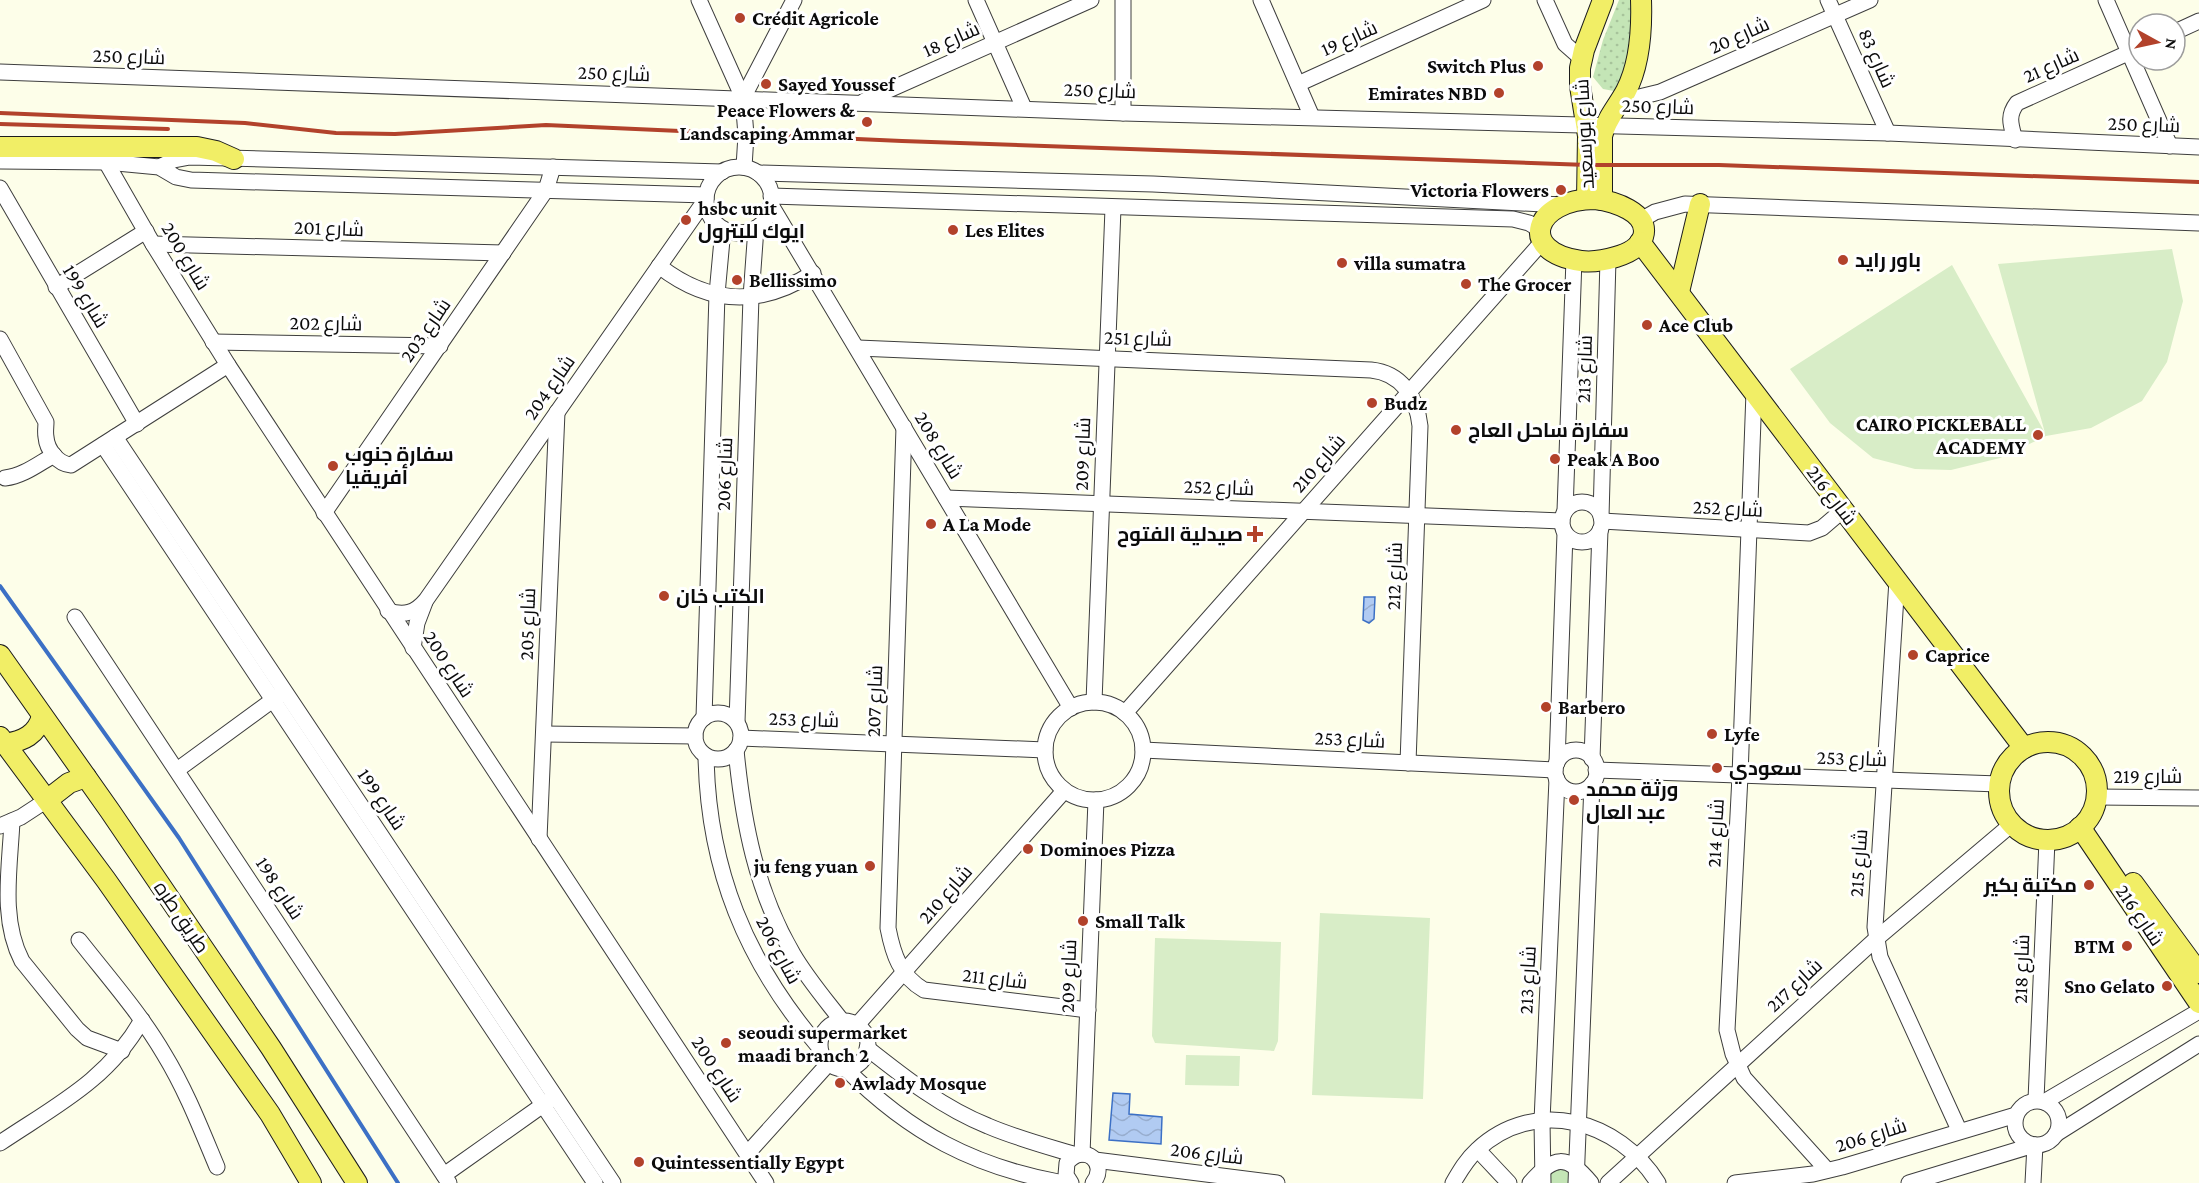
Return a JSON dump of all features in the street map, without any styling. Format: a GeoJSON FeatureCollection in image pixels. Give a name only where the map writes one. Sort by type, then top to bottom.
{"type":"FeatureCollection","features":[{"type":"Feature","properties":{"kind":"main road","name":"شارع بورسعيد"},"geometry":{"type":"LineString","coordinates":[[1595,200],[1602,136],[1580,86],[1582,59],[1603,0]]}},
{"type":"Feature","properties":{"kind":"main road","name":"شارع بورسعيد"},"geometry":{"type":"LineString","coordinates":[[1596,125],[1623,96],[1636,66],[1641,0]]}},
{"type":"Feature","properties":{"kind":"main road"},"geometry":{"type":"LineString","coordinates":[[0,147],[198,147],[216,151],[234,159]]}},
{"type":"Feature","properties":{"kind":"main road"},"geometry":{"type":"LineString","coordinates":[[1595,200],[1624,207],[1641,220],[1644,231],[1640,242],[1626,252],[1591,262],[1574,260],[1557,253],[1541,235],[1545,217],[1562,205],[1595,200]]}},
{"type":"Feature","properties":{"kind":"main road"},"geometry":{"type":"LineString","coordinates":[[1679,292],[1700,204]]}},
{"type":"Feature","properties":{"kind":"main road","name":"شارع 216"},"geometry":{"type":"LineString","coordinates":[[1640,242],[2024,748]]}},
{"type":"Feature","properties":{"kind":"main road","name":"طريق طره"},"geometry":{"type":"LineString","coordinates":[[0,655],[295,1084],[357,1183]]}},
{"type":"Feature","properties":{"kind":"main road"},"geometry":{"type":"LineString","coordinates":[[2,740],[23,740],[30,736],[40,724],[42,716]]}},
{"type":"Feature","properties":{"kind":"main road","name":"طريق طره"},"geometry":{"type":"LineString","coordinates":[[2,740],[270,1114],[311,1183]]}},
{"type":"Feature","properties":{"kind":"main road"},"geometry":{"type":"LineString","coordinates":[[2039,742],[2056,742],[2072,747],[2085,758],[2092,770],[2096,783],[2093,809],[2084,824],[2070,834],[2047,840],[2028,835],[2012,824],[2004,812],[1999,798],[1999,784],[2003,770],[2012,757],[2024,748],[2039,742]]}},
{"type":"Feature","properties":{"kind":"main road"},"geometry":{"type":"LineString","coordinates":[[47,800],[61,788],[86,777]]}},
{"type":"Feature","properties":{"kind":"main road","name":"شارع 216"},"geometry":{"type":"LineString","coordinates":[[2084,824],[2199,973]]}},
{"type":"Feature","properties":{"kind":"main road","name":"شارع 216"},"geometry":{"type":"LineString","coordinates":[[2084,824],[2199,1003]]}},
{"type":"Feature","properties":{"kind":"street"},"geometry":{"type":"LineString","coordinates":[[699,0],[743,98],[751,170],[768,186],[771,200],[768,214],[756,228],[740,233],[723,229],[708,213],[706,197],[709,186],[722,171]]}},
{"type":"Feature","properties":{"kind":"street"},"geometry":{"type":"LineString","coordinates":[[743,98],[794,0]]}},
{"type":"Feature","properties":{"kind":"street"},"geometry":{"type":"LineString","coordinates":[[976,0],[1024,108]]}},
{"type":"Feature","properties":{"kind":"street","name":"شارع 18"},"geometry":{"type":"LineString","coordinates":[[861,102],[1091,0]]}},
{"type":"Feature","properties":{"kind":"street"},"geometry":{"type":"LineString","coordinates":[[1123,0],[1123,112]]}},
{"type":"Feature","properties":{"kind":"street"},"geometry":{"type":"LineString","coordinates":[[1261,0],[1312,117]]}},
{"type":"Feature","properties":{"kind":"street","name":"شارع 19"},"geometry":{"type":"LineString","coordinates":[[1298,84],[1483,0]]}},
{"type":"Feature","properties":{"kind":"street"},"geometry":{"type":"LineString","coordinates":[[1545,0],[1565,44],[1582,59]]}},
{"type":"Feature","properties":{"kind":"street","name":"شارع 83"},"geometry":{"type":"LineString","coordinates":[[1828,0],[1888,133]]}},
{"type":"Feature","properties":{"kind":"street","name":"شارع 20"},"geometry":{"type":"LineString","coordinates":[[1623,96],[1635,98],[1654,94],[1870,0]]}},
{"type":"Feature","properties":{"kind":"street"},"geometry":{"type":"LineString","coordinates":[[2106,0],[2127,38]]}},
{"type":"Feature","properties":{"kind":"street","name":"شارع 21"},"geometry":{"type":"LineString","coordinates":[[2015,140],[2010,120],[2011,110],[2017,103],[2127,53]]}},
{"type":"Feature","properties":{"kind":"street","name":"شارع 250"},"geometry":{"type":"LineString","coordinates":[[0,72],[1123,112],[1888,133],[2199,147]]}},
{"type":"Feature","properties":{"kind":"street"},"geometry":{"type":"LineString","coordinates":[[2142,72],[2170,146]]}},
{"type":"Feature","properties":{"kind":"street"},"geometry":{"type":"LineString","coordinates":[[159,167],[182,158],[722,171],[736,167],[751,170],[1153,184],[1562,205]]}},
{"type":"Feature","properties":{"kind":"street"},"geometry":{"type":"LineString","coordinates":[[0,161],[106,162],[159,167],[176,177],[190,180],[706,197]]}},
{"type":"Feature","properties":{"kind":"street","name":"شارع 200"},"geometry":{"type":"LineString","coordinates":[[106,162],[213,342],[766,1183]]}},
{"type":"Feature","properties":{"kind":"street","name":"شارع 203"},"geometry":{"type":"LineString","coordinates":[[324,513],[546,190],[553,167]]}},
{"type":"Feature","properties":{"kind":"street","name":"شارع 199"},"geometry":{"type":"LineString","coordinates":[[0,188],[137,424]]}},
{"type":"Feature","properties":{"kind":"street","name":"شارع 204"},"geometry":{"type":"LineString","coordinates":[[388,611],[399,614],[410,613],[426,600],[706,197]]}},
{"type":"Feature","properties":{"kind":"street"},"geometry":{"type":"LineString","coordinates":[[771,200],[1513,219],[1528,223],[1541,235]]}},
{"type":"Feature","properties":{"kind":"street","name":"شارع 208"},"geometry":{"type":"LineString","coordinates":[[771,200],[1071,708]]}},
{"type":"Feature","properties":{"kind":"street"},"geometry":{"type":"LineString","coordinates":[[1641,220],[1669,207],[1700,204],[2199,223]]}},
{"type":"Feature","properties":{"kind":"street","name":"شارع 209"},"geometry":{"type":"LineString","coordinates":[[1094,702],[1113,208]]}},
{"type":"Feature","properties":{"kind":"street","name":"شارع 206"},"geometry":{"type":"LineString","coordinates":[[736,722],[751,297],[756,228]]}},
{"type":"Feature","properties":{"kind":"street","name":"شارع 206"},"geometry":{"type":"LineString","coordinates":[[704,718],[717,294],[723,229]]}},
{"type":"Feature","properties":{"kind":"street","name":"شارع 210"},"geometry":{"type":"LineString","coordinates":[[1125,713],[1409,392],[1541,235]]}},
{"type":"Feature","properties":{"kind":"street"},"geometry":{"type":"LineString","coordinates":[[56,287],[149,237]]}},
{"type":"Feature","properties":{"kind":"street","name":"شارع 201"},"geometry":{"type":"LineString","coordinates":[[149,237],[503,253]]}},
{"type":"Feature","properties":{"kind":"street","name":"شارع 213"},"geometry":{"type":"LineString","coordinates":[[1576,1176],[1594,771],[1608,259]]}},
{"type":"Feature","properties":{"kind":"street","name":"شارع 213"},"geometry":{"type":"LineString","coordinates":[[1542,1176],[1542,1121],[1574,260]]}},
{"type":"Feature","properties":{"kind":"street"},"geometry":{"type":"LineString","coordinates":[[659,266],[675,279],[693,288],[730,297],[772,294],[795,285],[813,273]]}},
{"type":"Feature","properties":{"kind":"street"},"geometry":{"type":"LineString","coordinates":[[0,339],[46,422],[45,436],[54,455],[60,462],[71,465],[228,365]]}},
{"type":"Feature","properties":{"kind":"street","name":"شارع 202"},"geometry":{"type":"LineString","coordinates":[[213,342],[440,346]]}},
{"type":"Feature","properties":{"kind":"street","name":"شارع 251"},"geometry":{"type":"LineString","coordinates":[[858,348],[1371,370],[1393,375],[1409,392]]}},
{"type":"Feature","properties":{"kind":"street","name":"شارع 212"},"geometry":{"type":"LineString","coordinates":[[1408,763],[1420,426],[1415,402],[1409,392]]}},
{"type":"Feature","properties":{"kind":"street","name":"شارع 214"},"geometry":{"type":"LineString","coordinates":[[1754,392],[1740,776],[1727,1018],[1729,1042],[1737,1066],[1744,1078],[1827,1170]]}},
{"type":"Feature","properties":{"kind":"street","name":"شارع 205"},"geometry":{"type":"LineString","coordinates":[[539,839],[557,412]]}},
{"type":"Feature","properties":{"kind":"street","name":"شارع 207"},"geometry":{"type":"LineString","coordinates":[[903,974],[896,959],[888,928],[904,427]]}},
{"type":"Feature","properties":{"kind":"street","name":"شارع 199"},"geometry":{"type":"LineString","coordinates":[[109,441],[549,1100],[613,1183]]}},
{"type":"Feature","properties":{"kind":"street"},"geometry":{"type":"LineString","coordinates":[[5,478],[14,477],[54,455]]}},
{"type":"Feature","properties":{"kind":"street","name":"شارع 252"},"geometry":{"type":"LineString","coordinates":[[946,498],[1564,522]]}},
{"type":"Feature","properties":{"kind":"street"},"geometry":{"type":"LineString","coordinates":[[1575,503],[1588,503],[1594,506],[1601,523],[1593,540],[1580,543],[1569,538],[1564,522],[1575,503]]}},
{"type":"Feature","properties":{"kind":"street","name":"شارع 252"},"geometry":{"type":"LineString","coordinates":[[1601,523],[1809,533],[1822,528],[1843,510]]}},
{"type":"Feature","properties":{"kind":"street","name":"شارع 215"},"geometry":{"type":"LineString","coordinates":[[1897,580],[1876,939],[1880,957],[1959,1130]]}},
{"type":"Feature","properties":{"kind":"street","name":"شارع 204"},"geometry":{"type":"LineString","coordinates":[[413,648],[417,623],[426,600]]}},
{"type":"Feature","properties":{"kind":"street","name":"شارع 198"},"geometry":{"type":"LineString","coordinates":[[75,617],[446,1179]]}},
{"type":"Feature","properties":{"kind":"street"},"geometry":{"type":"LineString","coordinates":[[177,770],[279,696]]}},
{"type":"Feature","properties":{"kind":"street"},"geometry":{"type":"LineString","coordinates":[[1094,702],[1111,705],[1125,713],[1138,730],[1143,750],[1137,775],[1129,785],[1120,793],[1096,800],[1074,796],[1064,791],[1050,773],[1045,750],[1048,733],[1057,718],[1082,703],[1094,702]]}},
{"type":"Feature","properties":{"kind":"street"},"geometry":{"type":"LineString","coordinates":[[717,713],[731,717],[736,722],[740,730],[739,744],[722,759],[706,756],[696,744],[697,726],[704,718],[717,713]]}},
{"type":"Feature","properties":{"kind":"street"},"geometry":{"type":"LineString","coordinates":[[544,734],[695,736]]}},
{"type":"Feature","properties":{"kind":"street","name":"شارع 206"},"geometry":{"type":"LineString","coordinates":[[739,744],[747,835],[758,876],[793,953],[816,988],[842,1021]]}},
{"type":"Feature","properties":{"kind":"street","name":"شارع 253"},"geometry":{"type":"LineString","coordinates":[[739,744],[894,744],[1045,750]]}},
{"type":"Feature","properties":{"kind":"street","name":"شارع 253"},"geometry":{"type":"LineString","coordinates":[[1143,750],[1556,771]]}},
{"type":"Feature","properties":{"kind":"street"},"geometry":{"type":"LineString","coordinates":[[1573,750],[1584,752],[1594,771],[1584,790],[1573,792],[1563,787],[1556,771],[1563,755],[1573,750]]}},
{"type":"Feature","properties":{"kind":"street","name":"شارع 206"},"geometry":{"type":"LineString","coordinates":[[706,756],[711,828],[719,863],[734,908],[758,961],[776,992],[819,1047]]}},
{"type":"Feature","properties":{"kind":"street","name":"شارع 253"},"geometry":{"type":"LineString","coordinates":[[1594,771],[1999,784]]}},
{"type":"Feature","properties":{"kind":"street","name":"شارع 210"},"geometry":{"type":"LineString","coordinates":[[857,1026],[1064,791]]}},
{"type":"Feature","properties":{"kind":"street","name":"شارع 219"},"geometry":{"type":"LineString","coordinates":[[2096,797],[2199,798]]}},
{"type":"Feature","properties":{"kind":"street"},"geometry":{"type":"LineString","coordinates":[[47,800],[6,824],[8,917],[16,951],[77,1029],[87,1038],[122,1051]]}},
{"type":"Feature","properties":{"kind":"street","name":"شارع 209"},"geometry":{"type":"LineString","coordinates":[[1084,1156],[1096,800]]}},
{"type":"Feature","properties":{"kind":"street","name":"شارع 217"},"geometry":{"type":"LineString","coordinates":[[1608,1183],[1876,939],[2012,824]]}},
{"type":"Feature","properties":{"kind":"street","name":"شارع 218"},"geometry":{"type":"LineString","coordinates":[[2040,1101],[2047,840]]}},
{"type":"Feature","properties":{"kind":"street"},"geometry":{"type":"LineString","coordinates":[[79,940],[141,1020],[174,1070],[217,1167]]}},
{"type":"Feature","properties":{"kind":"street","name":"شارع 211"},"geometry":{"type":"LineString","coordinates":[[903,974],[924,990],[938,993],[1088,1010]]}},
{"type":"Feature","properties":{"kind":"street"},"geometry":{"type":"LineString","coordinates":[[2034,1145],[2020,1137],[2016,1131],[2016,1115],[2024,1104],[2040,1101],[2199,1011]]}},
{"type":"Feature","properties":{"kind":"street"},"geometry":{"type":"LineString","coordinates":[[0,1143],[90,1083],[122,1051],[141,1020]]}},
{"type":"Feature","properties":{"kind":"street"},"geometry":{"type":"LineString","coordinates":[[842,1021],[857,1026],[867,1040],[865,1056],[860,1063],[846,1070],[836,1069],[822,1057],[819,1047],[820,1038],[825,1030],[842,1021]]}},
{"type":"Feature","properties":{"kind":"street"},"geometry":{"type":"LineString","coordinates":[[1909,1183],[2047,1143],[2056,1134],[2199,1044]]}},
{"type":"Feature","properties":{"kind":"street","name":"شارع 206"},"geometry":{"type":"LineString","coordinates":[[867,1048],[906,1079],[955,1110],[987,1126],[1031,1142],[1084,1156],[1277,1183]]}},
{"type":"Feature","properties":{"kind":"street"},"geometry":{"type":"LineString","coordinates":[[747,1154],[828,1064]]}},
{"type":"Feature","properties":{"kind":"street"},"geometry":{"type":"LineString","coordinates":[[846,1070],[902,1119],[933,1138],[967,1155],[1001,1168],[1063,1183]]}},
{"type":"Feature","properties":{"kind":"street"},"geometry":{"type":"LineString","coordinates":[[446,1179],[549,1100]]}},
{"type":"Feature","properties":{"kind":"street","name":"شارع 199"},"geometry":{"type":"LineString","coordinates":[[549,1100],[595,1183]]}},
{"type":"Feature","properties":{"kind":"street"},"geometry":{"type":"LineString","coordinates":[[2040,1101],[2055,1109],[2058,1115],[2059,1128],[2056,1134]]}},
{"type":"Feature","properties":{"kind":"street","name":"شارع 206"},"geometry":{"type":"LineString","coordinates":[[1735,1183],[1827,1170],[2016,1115]]}},
{"type":"Feature","properties":{"kind":"street"},"geometry":{"type":"LineString","coordinates":[[1453,1183],[1463,1166],[1478,1150],[1497,1136],[1518,1126],[1557,1119],[1577,1122],[1619,1142],[1637,1157],[1658,1183]]}},
{"type":"Feature","properties":{"kind":"street"},"geometry":{"type":"LineString","coordinates":[[2033,1183],[2034,1145]]}},
{"type":"Feature","properties":{"kind":"street"},"geometry":{"type":"LineString","coordinates":[[1478,1150],[1509,1183]]}},
{"type":"Feature","properties":{"kind":"street"},"geometry":{"type":"LineString","coordinates":[[1071,1183],[1066,1175],[1067,1163],[1084,1156],[1098,1171],[1093,1183]]}},
{"type":"Feature","properties":{"kind":"street"},"geometry":{"type":"LineString","coordinates":[[1530,1183],[1542,1176],[1556,1161],[1563,1161],[1576,1176],[1591,1183]]}},
{"type":"Feature","properties":{"kind":"green space"},"geometry":{"type":"Polygon","coordinates":[[[1619,0],[1633,0],[1633,50],[1626,80],[1614,91],[1603,89],[1593,77],[1603,40],[1619,0]]]}},
{"type":"Feature","properties":{"kind":"green space"},"geometry":{"type":"Polygon","coordinates":[[[2172,249],[2183,301],[2167,362],[2142,401],[2091,428],[2046,436],[2000,458],[1951,470],[1915,469],[1873,458],[1830,423],[1790,369],[1952,265],[2045,433],[1998,264],[2172,249]]]}},
{"type":"Feature","properties":{"kind":"green space"},"geometry":{"type":"Polygon","coordinates":[[[1320,913],[1430,918],[1423,1099],[1312,1095],[1320,913]]]}},
{"type":"Feature","properties":{"kind":"green space"},"geometry":{"type":"Polygon","coordinates":[[[1155,938],[1281,942],[1278,1041],[1274,1051],[1155,1043],[1152,1036],[1155,938]]]}},
{"type":"Feature","properties":{"kind":"green space"},"geometry":{"type":"Polygon","coordinates":[[[1186,1055],[1240,1056],[1239,1086],[1185,1085],[1186,1055]]]}},
{"type":"Feature","properties":{"kind":"green space"},"geometry":{"type":"Polygon","coordinates":[[[1552,1166],[1573,1171],[1572,1183],[1547,1183],[1552,1166]]]}},
{"type":"Feature","properties":{"kind":"water"},"geometry":{"type":"Polygon","coordinates":[[[1364,597],[1375,597],[1374,619],[1369,623],[1363,620],[1364,597]]]}},
{"type":"Feature","properties":{"kind":"water"},"geometry":{"type":"Polygon","coordinates":[[[1113,1093],[1130,1094],[1129,1114],[1162,1117],[1161,1144],[1109,1140],[1113,1093]]]}},
{"type":"Feature","properties":{"kind":"waterway"},"geometry":{"type":"LineString","coordinates":[[0,586],[179,838],[398,1183]]}},
{"type":"Feature","properties":{"kind":"railway"},"geometry":{"type":"LineString","coordinates":[[0,113],[245,123],[336,133],[395,134],[546,125],[902,141],[1588,165],[1719,165],[2199,182]]}},
{"type":"Feature","properties":{"kind":"railway"},"geometry":{"type":"LineString","coordinates":[[0,124],[168,129]]}},
{"type":"Feature","properties":{"kind":"place","name":"Crédit Agricole"},"geometry":{"type":"Point","coordinates":[740,18]}},
{"type":"Feature","properties":{"kind":"place","name":"Switch Plus"},"geometry":{"type":"Point","coordinates":[1538,66]}},
{"type":"Feature","properties":{"kind":"place","name":"Sayed Youssef"},"geometry":{"type":"Point","coordinates":[766,84]}},
{"type":"Feature","properties":{"kind":"place","name":"Emirates NBD"},"geometry":{"type":"Point","coordinates":[1499,93]}},
{"type":"Feature","properties":{"kind":"place","name":"Peace Flowers & Landscaping Ammar"},"geometry":{"type":"Point","coordinates":[867,122]}},
{"type":"Feature","properties":{"kind":"place","name":"Victoria Flowers"},"geometry":{"type":"Point","coordinates":[1561,190]}},
{"type":"Feature","properties":{"kind":"place","name":"hsbc unit ايوك للبترول"},"geometry":{"type":"Point","coordinates":[686,220]}},
{"type":"Feature","properties":{"kind":"place","name":"Les Elites"},"geometry":{"type":"Point","coordinates":[953,230]}},
{"type":"Feature","properties":{"kind":"place","name":"باور رايد"},"geometry":{"type":"Point","coordinates":[1843,260]}},
{"type":"Feature","properties":{"kind":"place","name":"villa sumatra"},"geometry":{"type":"Point","coordinates":[1342,263]}},
{"type":"Feature","properties":{"kind":"place","name":"Bellissimo"},"geometry":{"type":"Point","coordinates":[737,280]}},
{"type":"Feature","properties":{"kind":"place","name":"The Grocer"},"geometry":{"type":"Point","coordinates":[1466,284]}},
{"type":"Feature","properties":{"kind":"place","name":"Ace Club"},"geometry":{"type":"Point","coordinates":[1647,325]}},
{"type":"Feature","properties":{"kind":"place","name":"Budz"},"geometry":{"type":"Point","coordinates":[1372,403]}},
{"type":"Feature","properties":{"kind":"place","name":"سفارة ساحل العاج"},"geometry":{"type":"Point","coordinates":[1456,430]}},
{"type":"Feature","properties":{"kind":"place","name":"CAIRO PICKLEBALL ACADEMY"},"geometry":{"type":"Point","coordinates":[2038,435]}},
{"type":"Feature","properties":{"kind":"place","name":"Peak A Boo"},"geometry":{"type":"Point","coordinates":[1555,459]}},
{"type":"Feature","properties":{"kind":"place","name":"سفارة جنوب أفريقيا"},"geometry":{"type":"Point","coordinates":[333,466]}},
{"type":"Feature","properties":{"kind":"place","name":"A La Mode"},"geometry":{"type":"Point","coordinates":[931,524]}},
{"type":"Feature","properties":{"kind":"place","name":"صيدلية الفتوح"},"geometry":{"type":"Point","coordinates":[1255,534]}},
{"type":"Feature","properties":{"kind":"place","name":"الكتب خان"},"geometry":{"type":"Point","coordinates":[664,596]}},
{"type":"Feature","properties":{"kind":"place","name":"Caprice"},"geometry":{"type":"Point","coordinates":[1913,655]}},
{"type":"Feature","properties":{"kind":"place","name":"Barbero"},"geometry":{"type":"Point","coordinates":[1546,707]}},
{"type":"Feature","properties":{"kind":"place","name":"Lyfe"},"geometry":{"type":"Point","coordinates":[1712,734]}},
{"type":"Feature","properties":{"kind":"place","name":"سعودي"},"geometry":{"type":"Point","coordinates":[1717,768]}},
{"type":"Feature","properties":{"kind":"place","name":"ورثة محمد عبد العال"},"geometry":{"type":"Point","coordinates":[1574,800]}},
{"type":"Feature","properties":{"kind":"place","name":"Dominoes Pizza"},"geometry":{"type":"Point","coordinates":[1028,849]}},
{"type":"Feature","properties":{"kind":"place","name":"ju feng yuan"},"geometry":{"type":"Point","coordinates":[870,866]}},
{"type":"Feature","properties":{"kind":"place","name":"مكتبة بكير"},"geometry":{"type":"Point","coordinates":[2089,885]}},
{"type":"Feature","properties":{"kind":"place","name":"Small Talk"},"geometry":{"type":"Point","coordinates":[1083,921]}},
{"type":"Feature","properties":{"kind":"place","name":"BTM"},"geometry":{"type":"Point","coordinates":[2127,946]}},
{"type":"Feature","properties":{"kind":"place","name":"Sno Gelato"},"geometry":{"type":"Point","coordinates":[2167,986]}},
{"type":"Feature","properties":{"kind":"place","name":"seoudi supermarket maadi branch 2"},"geometry":{"type":"Point","coordinates":[726,1043]}},
{"type":"Feature","properties":{"kind":"place","name":"Awlady Mosque"},"geometry":{"type":"Point","coordinates":[840,1083]}},
{"type":"Feature","properties":{"kind":"place","name":"Quintessentially Egypt"},"geometry":{"type":"Point","coordinates":[639,1162]}}]}
